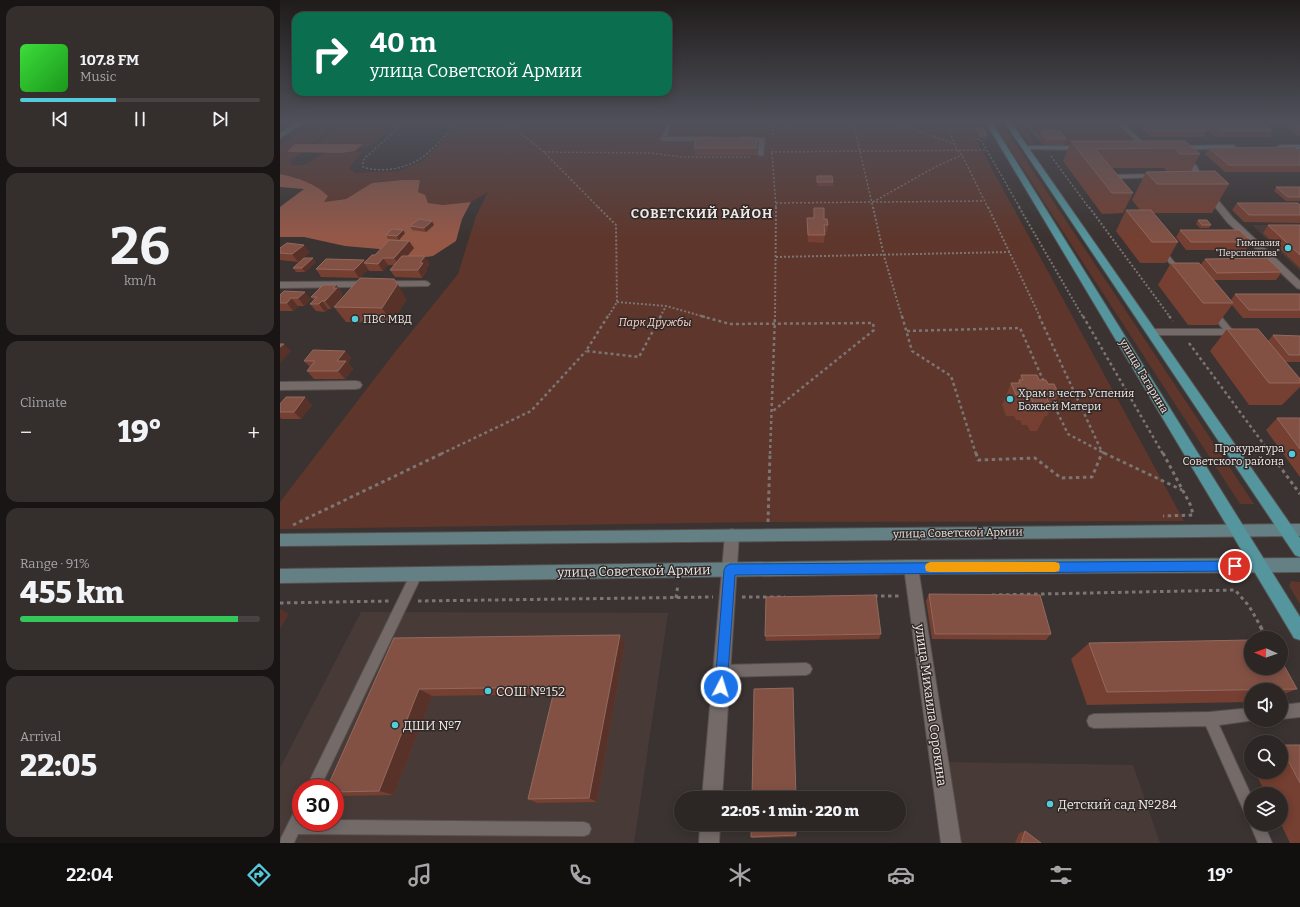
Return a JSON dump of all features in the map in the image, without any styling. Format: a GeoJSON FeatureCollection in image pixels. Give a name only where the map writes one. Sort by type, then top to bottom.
{"type":"FeatureCollection","features":[{"type":"Feature","properties":{"kind":"main road","name":"улица Гагарина"},"geometry":{"type":"LineString","coordinates":[[1012,160],[1300,632]]}},
{"type":"Feature","properties":{"kind":"main road"},"geometry":{"type":"LineString","coordinates":[[1035,160],[1153,332],[1293,530],[1300,550]]}},
{"type":"Feature","properties":{"kind":"main road","name":"улица Советской Армии"},"geometry":{"type":"LineString","coordinates":[[280,540],[1293,530]]}},
{"type":"Feature","properties":{"kind":"main road","name":"улица Советской Армии"},"geometry":{"type":"LineString","coordinates":[[280,576],[911,567],[1300,565]]}},
{"type":"Feature","properties":{"kind":"street"},"geometry":{"type":"LineString","coordinates":[[1186,160],[1194,168],[1192,176],[1199,182],[1204,193],[1230,220],[1300,286]]}},
{"type":"Feature","properties":{"kind":"street"},"geometry":{"type":"LineString","coordinates":[[280,285],[426,284]]}},
{"type":"Feature","properties":{"kind":"street"},"geometry":{"type":"LineString","coordinates":[[280,386],[356,385]]}},
{"type":"Feature","properties":{"kind":"street"},"geometry":{"type":"LineString","coordinates":[[713,791],[732,536]]}},
{"type":"Feature","properties":{"kind":"street","name":"улица Михаила Сорокина"},"geometry":{"type":"LineString","coordinates":[[911,567],[951,843]]}},
{"type":"Feature","properties":{"kind":"street"},"geometry":{"type":"LineString","coordinates":[[709,843],[710,831]]}},
{"type":"Feature","properties":{"kind":"lane"},"geometry":{"type":"LineString","coordinates":[[1107,182],[1103,177],[1166,176]]}},
{"type":"Feature","properties":{"kind":"lane"},"geometry":{"type":"LineString","coordinates":[[1154,242],[1184,278]]}},
{"type":"Feature","properties":{"kind":"lane"},"geometry":{"type":"LineString","coordinates":[[1208,308],[1238,344]]}},
{"type":"Feature","properties":{"kind":"lane"},"geometry":{"type":"LineString","coordinates":[[1153,332],[1228,332]]}},
{"type":"Feature","properties":{"kind":"lane"},"geometry":{"type":"LineString","coordinates":[[317,779],[416,574]]}},
{"type":"Feature","properties":{"kind":"lane"},"geometry":{"type":"LineString","coordinates":[[722,671],[806,669]]}},
{"type":"Feature","properties":{"kind":"lane"},"geometry":{"type":"LineString","coordinates":[[1288,711],[1300,710]]}},
{"type":"Feature","properties":{"kind":"lane"},"geometry":{"type":"LineString","coordinates":[[1094,721],[1210,719],[1244,716]]}},
{"type":"Feature","properties":{"kind":"lane"},"geometry":{"type":"LineString","coordinates":[[1210,719],[1244,795]]}},
{"type":"Feature","properties":{"kind":"lane"},"geometry":{"type":"LineString","coordinates":[[344,827],[584,829]]}},
{"type":"Feature","properties":{"kind":"lane"},"geometry":{"type":"LineString","coordinates":[[286,843],[292,831]]}},
{"type":"Feature","properties":{"kind":"lane"},"geometry":{"type":"LineString","coordinates":[[1260,831],[1265,843]]}},
{"type":"Feature","properties":{"kind":"path"},"geometry":{"type":"LineString","coordinates":[[363,160],[363,167],[372,169],[387,169],[403,167],[417,160]]}},
{"type":"Feature","properties":{"kind":"path"},"geometry":{"type":"LineString","coordinates":[[294,525],[531,411],[586,351],[617,302],[616,225],[552,160]]}},
{"type":"Feature","properties":{"kind":"path"},"geometry":{"type":"LineString","coordinates":[[768,522],[773,411],[776,257],[776,203],[773,160]]}},
{"type":"Feature","properties":{"kind":"path"},"geometry":{"type":"LineString","coordinates":[[862,160],[884,256],[907,330],[912,352],[951,376],[978,460],[1035,458],[1061,478],[1092,477],[1102,452],[1010,252],[965,160]]}},
{"type":"Feature","properties":{"kind":"path"},"geometry":{"type":"LineString","coordinates":[[873,202],[951,160]]}},
{"type":"Feature","properties":{"kind":"path"},"geometry":{"type":"LineString","coordinates":[[992,160],[1165,457],[1191,506],[1193,515]]}},
{"type":"Feature","properties":{"kind":"path"},"geometry":{"type":"LineString","coordinates":[[1054,160],[1300,494]]}},
{"type":"Feature","properties":{"kind":"path"},"geometry":{"type":"LineString","coordinates":[[776,203],[984,201]]}},
{"type":"Feature","properties":{"kind":"path"},"geometry":{"type":"LineString","coordinates":[[776,257],[884,256],[1010,252]]}},
{"type":"Feature","properties":{"kind":"path"},"geometry":{"type":"LineString","coordinates":[[617,302],[666,306],[730,324],[873,323],[874,330],[773,411]]}},
{"type":"Feature","properties":{"kind":"path"},"geometry":{"type":"LineString","coordinates":[[586,351],[639,357],[666,306]]}},
{"type":"Feature","properties":{"kind":"path"},"geometry":{"type":"LineString","coordinates":[[907,330],[1020,328],[1045,385]]}},
{"type":"Feature","properties":{"kind":"path"},"geometry":{"type":"LineString","coordinates":[[1052,399],[1068,434],[1182,490]]}},
{"type":"Feature","properties":{"kind":"path"},"geometry":{"type":"LineString","coordinates":[[985,595],[1235,590],[1249,606],[1263,631]]}},
{"type":"Feature","properties":{"kind":"path"},"geometry":{"type":"LineString","coordinates":[[868,596],[915,596]]}},
{"type":"Feature","properties":{"kind":"path"},"geometry":{"type":"LineString","coordinates":[[280,603],[790,597]]}},
{"type":"Feature","properties":{"kind":"shaded area"},"geometry":{"type":"Polygon","coordinates":[[[280,174],[300,179],[323,191],[328,196],[324,202],[346,199],[372,183],[420,180],[418,192],[425,195],[428,203],[443,205],[471,202],[462,219],[456,241],[433,256],[413,259],[379,249],[345,246],[304,237],[280,237],[280,207],[304,189],[280,187],[280,174]]]}},
{"type":"Feature","properties":{"kind":"shaded area","name":"Гимназия \"Перспектива\""},"geometry":{"type":"Polygon","coordinates":[[[1252,225],[1300,225],[1300,271],[1252,225]]]}},
{"type":"Feature","properties":{"kind":"shaded area","name":"СОШ №152"},"geometry":{"type":"Polygon","coordinates":[[[361,612],[668,613],[634,843],[280,843],[280,768],[361,612]]]}},
{"type":"Feature","properties":{"kind":"shaded area","name":"Детский сад №284"},"geometry":{"type":"Polygon","coordinates":[[[948,762],[1133,765],[1160,843],[960,843],[948,762]]]}},
{"type":"Feature","properties":{"kind":"green space","name":"Парк Дружбы"},"geometry":{"type":"Polygon","coordinates":[[[280,160],[291,160],[292,165],[303,165],[312,160],[355,160],[349,168],[355,173],[399,171],[423,160],[987,160],[1184,521],[768,522],[280,529],[280,502],[395,352],[458,274],[476,216],[488,192],[471,202],[443,205],[428,203],[425,196],[418,192],[372,183],[346,199],[324,202],[298,178],[280,174],[280,160]]]}},
{"type":"Feature","properties":{"kind":"green space"},"geometry":{"type":"Polygon","coordinates":[[[1018,160],[1026,160],[1254,504],[1240,504],[1018,160]]]}},
{"type":"Feature","properties":{"kind":"green space"},"geometry":{"type":"Polygon","coordinates":[[[1291,581],[1300,582],[1300,604],[1289,586],[1291,581]]]}},
{"type":"Feature","properties":{"kind":"building"},"geometry":{"type":"Polygon","coordinates":[[[1086,160],[1105,160],[1133,193],[1112,193],[1086,160]]]}},
{"type":"Feature","properties":{"kind":"building"},"geometry":{"type":"Polygon","coordinates":[[[1224,160],[1300,160],[1300,165],[1229,165],[1224,160]]]}},
{"type":"Feature","properties":{"kind":"building"},"geometry":{"type":"Polygon","coordinates":[[[1215,171],[1229,184],[1157,184],[1146,172],[1215,171]]]}},
{"type":"Feature","properties":{"kind":"building"},"geometry":{"type":"Polygon","coordinates":[[[817,176],[832,176],[833,182],[817,182],[817,176]]]}},
{"type":"Feature","properties":{"kind":"building"},"geometry":{"type":"Polygon","coordinates":[[[1276,187],[1300,187],[1300,197],[1288,197],[1276,187]]]}},
{"type":"Feature","properties":{"kind":"building"},"geometry":{"type":"Polygon","coordinates":[[[1237,203],[1298,203],[1300,205],[1300,215],[1249,215],[1237,203]]]}},
{"type":"Feature","properties":{"kind":"building"},"geometry":{"type":"Polygon","coordinates":[[[814,208],[824,208],[824,219],[827,219],[828,225],[824,225],[825,235],[808,235],[807,218],[814,218],[814,208]]]}},
{"type":"Feature","properties":{"kind":"building"},"geometry":{"type":"Polygon","coordinates":[[[1126,210],[1151,210],[1178,242],[1152,242],[1126,210]]]}},
{"type":"Feature","properties":{"kind":"building"},"geometry":{"type":"Polygon","coordinates":[[[419,219],[432,221],[424,228],[410,226],[419,219]]]}},
{"type":"Feature","properties":{"kind":"building"},"geometry":{"type":"Polygon","coordinates":[[[1198,220],[1207,220],[1211,225],[1202,225],[1198,220]]]}},
{"type":"Feature","properties":{"kind":"building"},"geometry":{"type":"Polygon","coordinates":[[[1268,225],[1300,225],[1300,255],[1268,225]]]}},
{"type":"Feature","properties":{"kind":"building"},"geometry":{"type":"Polygon","coordinates":[[[392,229],[403,230],[397,236],[386,235],[392,229]]]}},
{"type":"Feature","properties":{"kind":"building"},"geometry":{"type":"Polygon","coordinates":[[[1180,230],[1239,230],[1252,242],[1191,242],[1180,230]]]}},
{"type":"Feature","properties":{"kind":"building"},"geometry":{"type":"Polygon","coordinates":[[[389,240],[409,241],[394,258],[383,258],[378,264],[364,263],[372,255],[375,255],[389,240]]]}},
{"type":"Feature","properties":{"kind":"building"},"geometry":{"type":"Polygon","coordinates":[[[287,243],[304,245],[292,254],[280,253],[280,248],[287,243]]]}},
{"type":"Feature","properties":{"kind":"building"},"geometry":{"type":"Polygon","coordinates":[[[402,256],[425,256],[420,263],[423,263],[418,270],[390,270],[402,256]]]}},
{"type":"Feature","properties":{"kind":"building"},"geometry":{"type":"Polygon","coordinates":[[[304,258],[313,258],[302,268],[293,268],[304,258]]]}},
{"type":"Feature","properties":{"kind":"building"},"geometry":{"type":"Polygon","coordinates":[[[1267,258],[1282,272],[1217,273],[1205,259],[1267,258]]]}},
{"type":"Feature","properties":{"kind":"building"},"geometry":{"type":"Polygon","coordinates":[[[326,259],[364,260],[354,270],[316,269],[326,259]]]}},
{"type":"Feature","properties":{"kind":"building"},"geometry":{"type":"Polygon","coordinates":[[[1171,263],[1199,263],[1233,303],[1203,303],[1171,263]]]}},
{"type":"Feature","properties":{"kind":"building"},"geometry":{"type":"Polygon","coordinates":[[[360,278],[394,279],[397,285],[382,308],[334,307],[360,278]]]}},
{"type":"Feature","properties":{"kind":"building"},"geometry":{"type":"Polygon","coordinates":[[[323,285],[336,285],[333,288],[337,288],[325,301],[322,301],[319,304],[310,304],[317,297],[311,297],[323,285]]]}},
{"type":"Feature","properties":{"kind":"building"},"geometry":{"type":"Polygon","coordinates":[[[284,291],[305,292],[298,298],[291,298],[287,303],[280,303],[280,295],[284,291]]]}},
{"type":"Feature","properties":{"kind":"building"},"geometry":{"type":"Polygon","coordinates":[[[1235,294],[1300,294],[1300,310],[1249,310],[1235,294]]]}},
{"type":"Feature","properties":{"kind":"building"},"geometry":{"type":"Polygon","coordinates":[[[1227,329],[1258,329],[1300,379],[1300,383],[1269,383],[1227,329]]]}},
{"type":"Feature","properties":{"kind":"building"},"geometry":{"type":"Polygon","coordinates":[[[1273,335],[1300,336],[1300,355],[1289,355],[1273,335]]]}},
{"type":"Feature","properties":{"kind":"building"},"geometry":{"type":"Polygon","coordinates":[[[313,350],[345,351],[337,361],[346,361],[338,371],[307,371],[315,361],[304,361],[313,350]]]}},
{"type":"Feature","properties":{"kind":"building"},"geometry":{"type":"Polygon","coordinates":[[[1021,375],[1037,375],[1039,380],[1046,380],[1048,384],[1054,384],[1059,394],[1053,394],[1055,398],[1047,398],[1049,403],[1046,403],[1048,409],[1041,409],[1038,403],[1033,403],[1031,398],[1026,398],[1025,394],[1016,395],[1011,383],[1020,383],[1019,380],[1023,380],[1021,375]]]}},
{"type":"Feature","properties":{"kind":"building"},"geometry":{"type":"Polygon","coordinates":[[[286,397],[305,397],[294,412],[280,412],[280,404],[286,397]]]}},
{"type":"Feature","properties":{"kind":"building"},"geometry":{"type":"Polygon","coordinates":[[[1277,418],[1300,418],[1300,449],[1277,418]]]}},
{"type":"Feature","properties":{"kind":"building"},"geometry":{"type":"Polygon","coordinates":[[[929,594],[1040,595],[1051,634],[935,634],[929,594]]]}},
{"type":"Feature","properties":{"kind":"building"},"geometry":{"type":"Polygon","coordinates":[[[876,595],[881,634],[765,636],[766,597],[876,595]]]}},
{"type":"Feature","properties":{"kind":"building"},"geometry":{"type":"Polygon","coordinates":[[[620,635],[589,798],[528,799],[555,687],[419,689],[379,791],[344,792],[344,779],[331,779],[394,638],[620,635]]]}},
{"type":"Feature","properties":{"kind":"building"},"geometry":{"type":"Polygon","coordinates":[[[1244,640],[1244,675],[1288,675],[1288,673],[1297,689],[1288,689],[1288,683],[1244,683],[1244,690],[1107,692],[1089,643],[1244,640]]]}},
{"type":"Feature","properties":{"kind":"building"},"geometry":{"type":"Polygon","coordinates":[[[793,688],[796,791],[752,791],[754,689],[793,688]]]}},
{"type":"Feature","properties":{"kind":"building"},"geometry":{"type":"Polygon","coordinates":[[[1288,745],[1300,745],[1300,783],[1288,760],[1288,745]]]}},
{"type":"Feature","properties":{"kind":"building"},"geometry":{"type":"Polygon","coordinates":[[[751,831],[796,831],[796,835],[751,837],[751,831]]]}},
{"type":"Feature","properties":{"kind":"building"},"geometry":{"type":"Polygon","coordinates":[[[1025,831],[1041,843],[1021,843],[1025,831]]]}},
{"type":"Feature","properties":{"kind":"slow traffic"},"geometry":{"type":"LineString","coordinates":[[930,567],[1055,567]]}},
{"type":"Feature","properties":{"kind":"place","name":"Гимназия \"Перспектива\""},"geometry":{"type":"Point","coordinates":[1288,248]}},
{"type":"Feature","properties":{"kind":"place","name":"ПВС МВД"},"geometry":{"type":"Point","coordinates":[355,319]}},
{"type":"Feature","properties":{"kind":"place","name":"Храм в честь Успения Божьей Матери"},"geometry":{"type":"Point","coordinates":[1010,399]}},
{"type":"Feature","properties":{"kind":"place","name":"Прокуратура Советского района"},"geometry":{"type":"Point","coordinates":[1292,454]}},
{"type":"Feature","properties":{"kind":"place","name":"СОШ №152"},"geometry":{"type":"Point","coordinates":[488,691]}},
{"type":"Feature","properties":{"kind":"place","name":"ДШИ №7"},"geometry":{"type":"Point","coordinates":[395,725]}},
{"type":"Feature","properties":{"kind":"place","name":"Детский сад №284"},"geometry":{"type":"Point","coordinates":[1050,804]}},
{"type":"Feature","properties":{"kind":"district","name":"СОВЕТСКИЙ РАЙОН"},"geometry":{"type":"Point","coordinates":[702,213]}},
{"type":"Feature","properties":{"kind":"route"},"geometry":{"type":"LineString","coordinates":[[721,687],[730,570],[911,567],[1235,566]]}}]}
